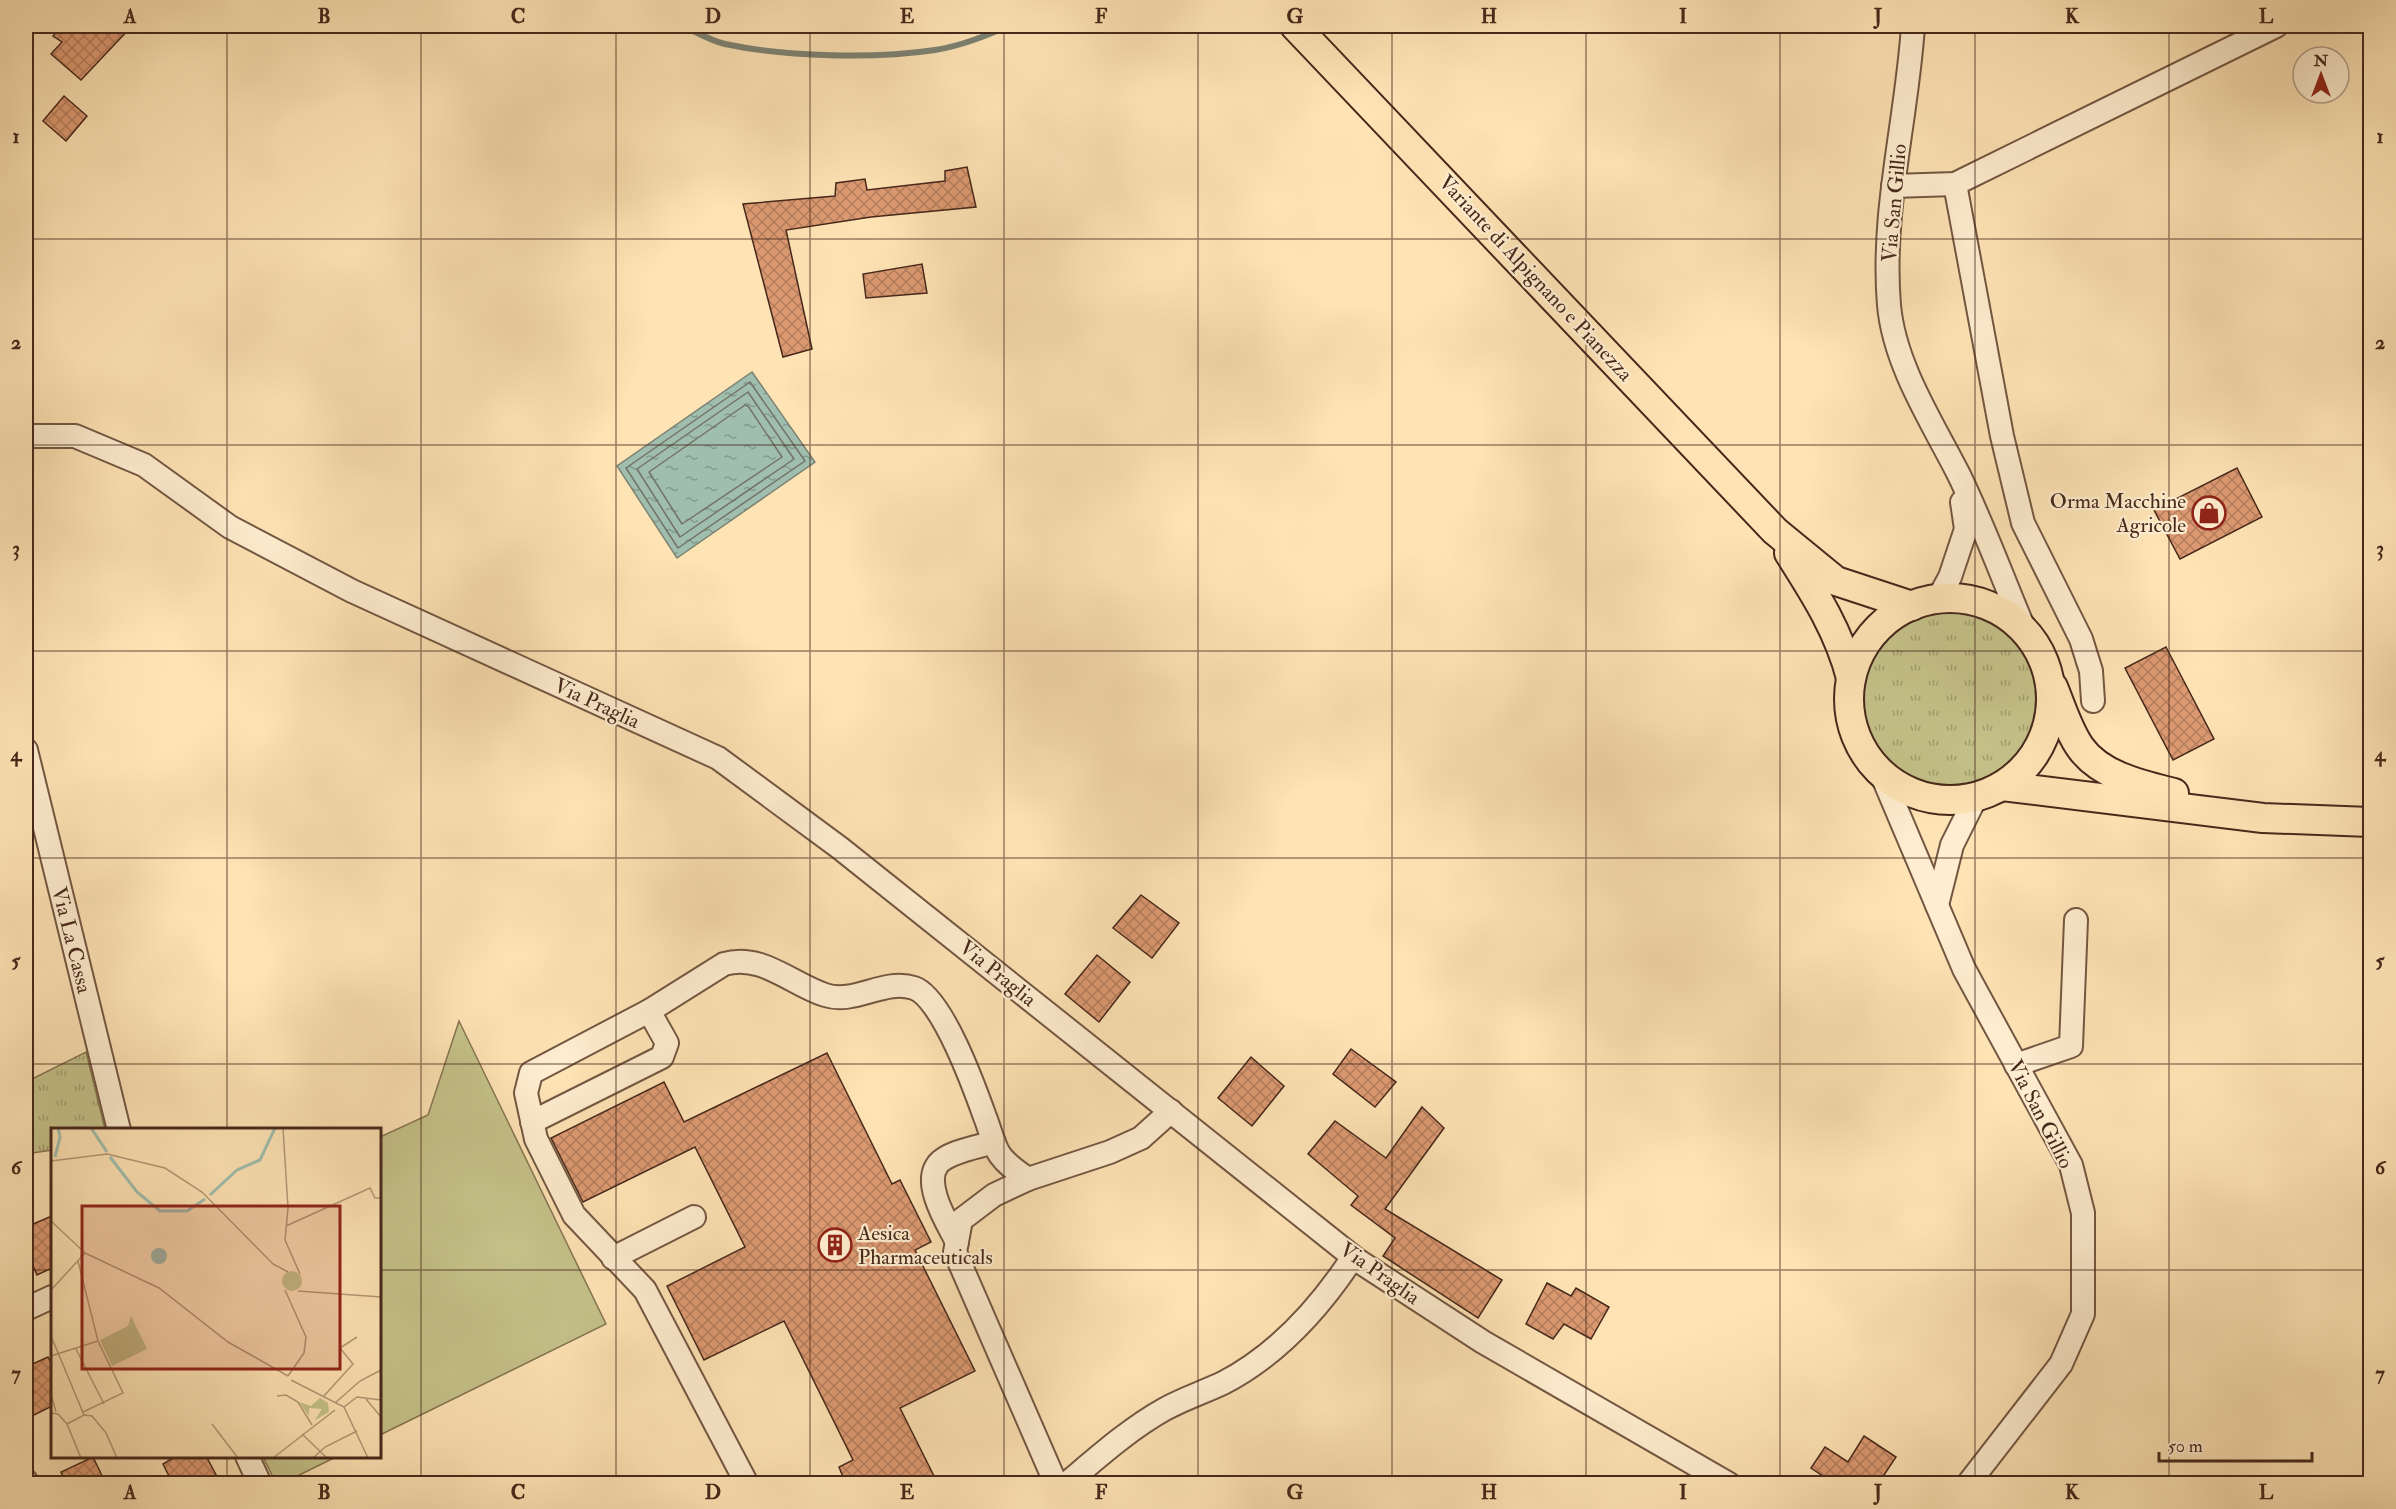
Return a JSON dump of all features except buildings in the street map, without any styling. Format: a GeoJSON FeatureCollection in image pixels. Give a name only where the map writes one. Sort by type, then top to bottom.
{"type":"FeatureCollection","features":[{"type":"Feature","properties":{"kind":"main road","name":"Variante di Alpignano e Pianezza"},"geometry":{"type":"LineString","coordinates":[[1295,26],[1774,531],[1836,581],[1925,602],[1970,600],[2000,611],[2025,631],[2040,654],[2079,747],[2099,766],[2144,785],[2263,818]]}},
{"type":"Feature","properties":{"kind":"main road","name":"Variante di Alpignano e Pianezza"},"geometry":{"type":"LineString","coordinates":[[1774,531],[1823,607],[1843,647],[1851,678]]}},
{"type":"Feature","properties":{"kind":"main road","name":"Variante di Alpignano e Pianezza"},"geometry":{"type":"LineString","coordinates":[[1925,602],[1882,624],[1864,645],[1851,678],[1849,708],[1852,728],[1860,746],[1881,773],[1910,792],[1942,800],[1976,797],[2002,786],[2026,766],[2043,740],[2051,710],[2049,679]]}},
{"type":"Feature","properties":{"kind":"main road","name":"Variante di Alpignano e Pianezza"},"geometry":{"type":"LineString","coordinates":[[2002,786],[2263,818],[2370,822]]}},
{"type":"Feature","properties":{"kind":"street","name":"Via San Gillio"},"geometry":{"type":"LineString","coordinates":[[1913,26],[1886,244],[1889,308],[1900,352],[1923,410],[1958,474],[2025,631]]}},
{"type":"Feature","properties":{"kind":"street"},"geometry":{"type":"LineString","coordinates":[[1893,186],[1955,184],[2276,26]]}},
{"type":"Feature","properties":{"kind":"street"},"geometry":{"type":"LineString","coordinates":[[1955,184],[2002,436],[2023,523],[2081,639],[2091,671],[2093,701]]}},
{"type":"Feature","properties":{"kind":"street","name":"Via Praglia"},"geometry":{"type":"LineString","coordinates":[[26,436],[75,436],[144,465],[230,526],[352,591],[718,758],[840,848],[1353,1257],[1483,1342],[1729,1484]]}},
{"type":"Feature","properties":{"kind":"street","name":"Via San Gillio"},"geometry":{"type":"LineString","coordinates":[[1925,602],[1950,577],[1966,529],[1958,474]]}},
{"type":"Feature","properties":{"kind":"street","name":"Via La Cassa"},"geometry":{"type":"LineString","coordinates":[[26,750],[119,1128]]}},
{"type":"Feature","properties":{"kind":"street","name":"Via San Gillio"},"geometry":{"type":"LineString","coordinates":[[1881,773],[1964,969],[2071,1165],[2083,1213],[2083,1314],[2061,1364],[1968,1484]]}},
{"type":"Feature","properties":{"kind":"street"},"geometry":{"type":"LineString","coordinates":[[1936,904],[1952,844],[1976,797]]}},
{"type":"Feature","properties":{"kind":"street"},"geometry":{"type":"LineString","coordinates":[[2016,1065],[2071,1046],[2076,920]]}},
{"type":"Feature","properties":{"kind":"street"},"geometry":{"type":"LineString","coordinates":[[747,1484],[645,1290],[574,1215],[536,1139],[526,1093],[531,1073],[649,1011],[724,964],[739,960],[756,961],[816,992],[839,999],[889,986],[915,988],[931,1000],[948,1027],[976,1091],[999,1155],[1028,1179]]}},
{"type":"Feature","properties":{"kind":"street"},"geometry":{"type":"LineString","coordinates":[[532,1122],[662,1057],[667,1043],[649,1011]]}},
{"type":"Feature","properties":{"kind":"street"},"geometry":{"type":"LineString","coordinates":[[1056,1484],[955,1252],[961,1220],[994,1195],[1028,1179],[1110,1152],[1140,1138],[1171,1111]]}},
{"type":"Feature","properties":{"kind":"street"},"geometry":{"type":"LineString","coordinates":[[957,1242],[937,1202],[932,1178],[939,1164],[954,1155],[994,1142]]}},
{"type":"Feature","properties":{"kind":"street"},"geometry":{"type":"LineString","coordinates":[[613,1258],[694,1217]]}},
{"type":"Feature","properties":{"kind":"street"},"geometry":{"type":"LineString","coordinates":[[1066,1484],[1110,1447],[1164,1409],[1225,1382],[1279,1344],[1329,1293],[1353,1257]]}},
{"type":"Feature","properties":{"kind":"street"},"geometry":{"type":"LineString","coordinates":[[26,1309],[51,1297]]}},
{"type":"Feature","properties":{"kind":"street"},"geometry":{"type":"LineString","coordinates":[[248,1458],[260,1484]]}},
{"type":"Feature","properties":{"kind":"green space"},"geometry":{"type":"Polygon","coordinates":[[[1951,606],[1985,613],[2001,621],[2015,632],[2026,646],[2034,662],[2041,696],[2034,730],[2026,746],[2015,760],[2001,771],[1985,779],[1951,786],[1917,779],[1901,771],[1887,760],[1876,746],[1868,730],[1861,696],[1868,662],[1876,646],[1887,632],[1901,621],[1917,613],[1951,606]]]}},
{"type":"Feature","properties":{"kind":"green space"},"geometry":{"type":"Polygon","coordinates":[[[459,1021],[606,1324],[381,1435],[381,1137],[428,1115],[459,1021]]]}},
{"type":"Feature","properties":{"kind":"green space"},"geometry":{"type":"Polygon","coordinates":[[[86,1052],[105,1128],[51,1128],[51,1150],[26,1154],[26,1082],[86,1052]]]}},
{"type":"Feature","properties":{"kind":"green space"},"geometry":{"type":"Polygon","coordinates":[[[264,1458],[334,1458],[281,1484],[276,1483],[264,1458]]]}},
{"type":"Feature","properties":{"kind":"water"},"geometry":{"type":"Polygon","coordinates":[[[752,372],[815,462],[677,558],[617,466],[752,372]]]}},
{"type":"Feature","properties":{"kind":"waterway"},"geometry":{"type":"LineString","coordinates":[[683,26],[720,43],[775,52],[830,55],[885,55],[945,48],[1009,26]]}},
{"type":"Feature","properties":{"kind":"place","name":"Orma Macchine Agricole"},"geometry":{"type":"Point","coordinates":[2209,513]}},
{"type":"Feature","properties":{"kind":"place","name":"Aesica Pharmaceuticals"},"geometry":{"type":"Point","coordinates":[835,1245]}}]}
